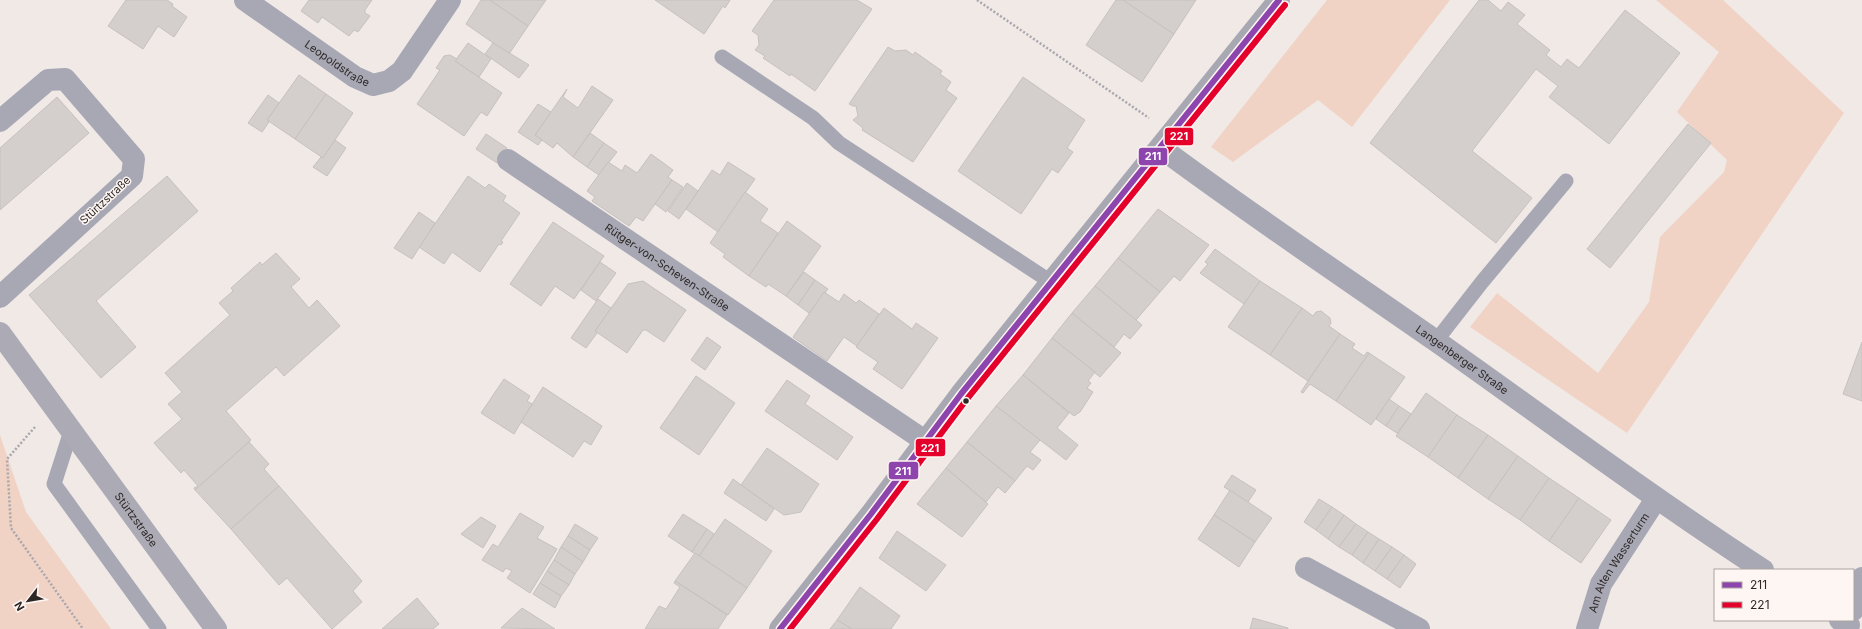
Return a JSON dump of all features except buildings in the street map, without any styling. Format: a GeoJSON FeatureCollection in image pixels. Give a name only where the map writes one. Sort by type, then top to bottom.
{"type":"FeatureCollection","features":[{"type":"Feature","properties":{"kind":"main road","name":"Stürtzstraße"},"geometry":{"type":"LineString","coordinates":[[0,333],[216,629]]}},
{"type":"Feature","properties":{"kind":"street","name":"Leopoldstraße"},"geometry":{"type":"LineString","coordinates":[[245,0],[356,77],[373,85],[389,81],[402,71],[450,0]]}},
{"type":"Feature","properties":{"kind":"street"},"geometry":{"type":"LineString","coordinates":[[780,629],[871,514],[925,441],[1051,282],[1167,141],[1279,0]]}},
{"type":"Feature","properties":{"kind":"street","name":"Stürtzstraße"},"geometry":{"type":"LineString","coordinates":[[0,120],[48,80],[65,79],[134,159],[132,176],[0,297]]}},
{"type":"Feature","properties":{"kind":"street","name":"Langenberger Straße"},"geometry":{"type":"LineString","coordinates":[[1167,141],[1236,204],[1436,341],[1656,499],[1761,569]]}},
{"type":"Feature","properties":{"kind":"street","name":"Rütger-von-Scheven-Straße"},"geometry":{"type":"LineString","coordinates":[[508,160],[925,441]]}},
{"type":"Feature","properties":{"kind":"street","name":"Am Alten Wasserturm"},"geometry":{"type":"LineString","coordinates":[[1587,629],[1601,584],[1656,499]]}},
{"type":"Feature","properties":{"kind":"street"},"geometry":{"type":"LineString","coordinates":[[1306,568],[1419,629]]}},
{"type":"Feature","properties":{"kind":"street"},"geometry":{"type":"LineString","coordinates":[[1854,607],[1862,578]]}},
{"type":"Feature","properties":{"kind":"lane"},"geometry":{"type":"LineString","coordinates":[[722,57],[813,118],[839,143],[1051,282]]}},
{"type":"Feature","properties":{"kind":"lane"},"geometry":{"type":"LineString","coordinates":[[1436,341],[1486,277],[1566,181]]}},
{"type":"Feature","properties":{"kind":"lane"},"geometry":{"type":"LineString","coordinates":[[71,431],[54,484],[159,629]]}},
{"type":"Feature","properties":{"kind":"path"},"geometry":{"type":"LineString","coordinates":[[977,0],[1167,141]]}},
{"type":"Feature","properties":{"kind":"path"},"geometry":{"type":"LineString","coordinates":[[53,407],[7,459],[11,528],[83,629]]}},
{"type":"Feature","properties":{"kind":"shaded area"},"geometry":{"type":"Polygon","coordinates":[[[1327,0],[1450,0],[1352,127],[1318,100],[1233,162],[1211,147],[1327,0]]]}},
{"type":"Feature","properties":{"kind":"shaded area"},"geometry":{"type":"Polygon","coordinates":[[[1656,0],[1723,0],[1844,113],[1627,433],[1470,327],[1497,293],[1598,373],[1649,302],[1660,237],[1724,172],[1727,160],[1677,112],[1719,52],[1656,0]]]}},
{"type":"Feature","properties":{"kind":"shaded area"},"geometry":{"type":"Polygon","coordinates":[[[0,435],[26,512],[111,629],[0,629],[0,435]]]}},
{"type":"Feature","properties":{"kind":"transit line","name":"211"},"geometry":{"type":"LineString","coordinates":[[780,629],[871,514],[961,394],[1279,0]]}},
{"type":"Feature","properties":{"kind":"transit line","name":"221"},"geometry":{"type":"LineString","coordinates":[[790,629],[877,519],[967,399],[1285,5]]}}]}
